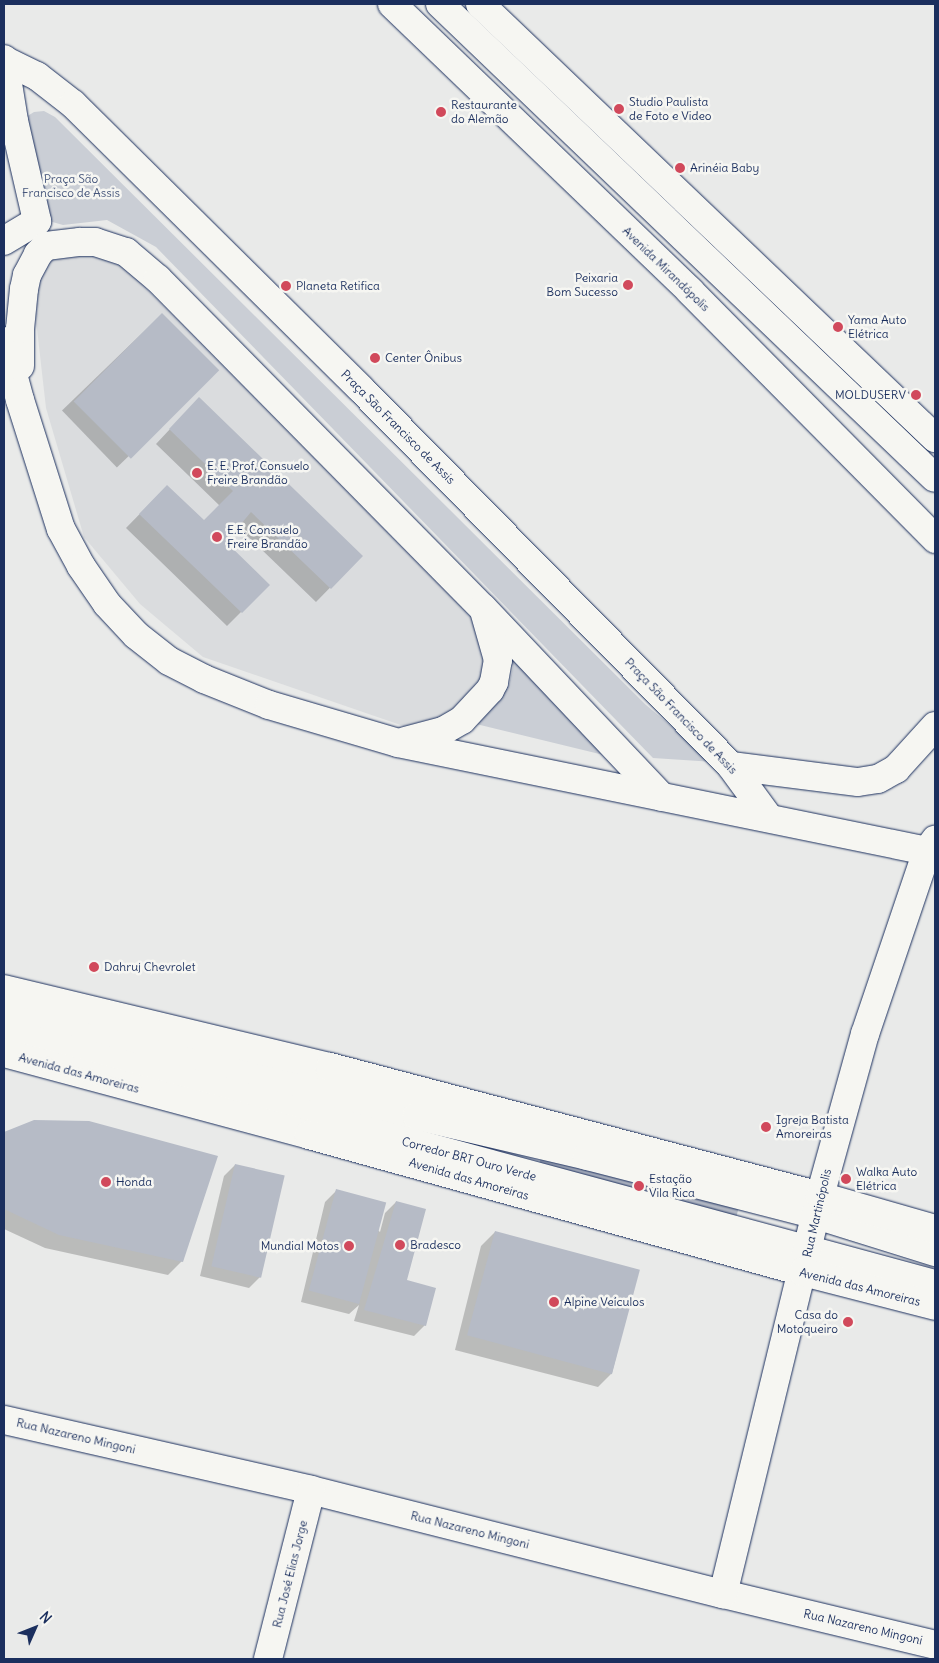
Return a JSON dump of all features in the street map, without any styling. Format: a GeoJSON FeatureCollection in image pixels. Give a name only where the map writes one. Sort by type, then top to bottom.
{"type":"FeatureCollection","features":[{"type":"Feature","properties":{"kind":"street","name":"Avenida Mirandópolis"},"geometry":{"type":"LineString","coordinates":[[392,4],[690,291],[935,539]]}},
{"type":"Feature","properties":{"kind":"street"},"geometry":{"type":"LineString","coordinates":[[440,4],[935,478]]}},
{"type":"Feature","properties":{"kind":"street"},"geometry":{"type":"LineString","coordinates":[[480,4],[935,438]]}},
{"type":"Feature","properties":{"kind":"street"},"geometry":{"type":"LineString","coordinates":[[4,60],[9,122],[46,246]]}},
{"type":"Feature","properties":{"kind":"street","name":"Praça São Francisco de Assis"},"geometry":{"type":"LineString","coordinates":[[4,60],[37,76],[73,104],[360,388],[732,766],[769,818]]}},
{"type":"Feature","properties":{"kind":"street"},"geometry":{"type":"LineString","coordinates":[[4,241],[38,221]]}},
{"type":"Feature","properties":{"kind":"street"},"geometry":{"type":"LineString","coordinates":[[20,400],[20,329],[24,289],[33,262],[46,246],[61,243],[96,242],[126,252],[140,262],[483,608],[662,796]]}},
{"type":"Feature","properties":{"kind":"street"},"geometry":{"type":"LineString","coordinates":[[4,341],[20,400],[61,529],[80,566],[107,604],[136,635],[168,662],[204,679],[269,705],[398,743],[769,818],[931,846]]}},
{"type":"Feature","properties":{"kind":"street"},"geometry":{"type":"LineString","coordinates":[[398,743],[430,736],[456,724],[490,690],[494,682],[498,660],[483,608]]}},
{"type":"Feature","properties":{"kind":"street"},"geometry":{"type":"LineString","coordinates":[[732,766],[858,782],[878,779],[896,769],[935,726]]}},
{"type":"Feature","properties":{"kind":"street","name":"Rua Martinópolis"},"geometry":{"type":"LineString","coordinates":[[723,1594],[818,1206],[864,1034],[931,846]]}},
{"type":"Feature","properties":{"kind":"street"},"geometry":{"type":"LineString","coordinates":[[4,978],[36,997]]}},
{"type":"Feature","properties":{"kind":"street"},"geometry":{"type":"LineString","coordinates":[[4,989],[330,1067],[818,1206],[935,1252]]}},
{"type":"Feature","properties":{"kind":"street"},"geometry":{"type":"LineString","coordinates":[[4,1005],[417,1116],[587,1156],[818,1206],[935,1229]]}},
{"type":"Feature","properties":{"kind":"street","name":"Corredor BRT Ouro Verde"},"geometry":{"type":"LineString","coordinates":[[4,1032],[409,1143],[806,1260],[935,1284]]}},
{"type":"Feature","properties":{"kind":"street","name":"Avenida das Amoreiras"},"geometry":{"type":"LineString","coordinates":[[12,1059],[806,1260],[935,1306]]}},
{"type":"Feature","properties":{"kind":"street","name":"Rua Nazareno Mingoni"},"geometry":{"type":"LineString","coordinates":[[4,1420],[311,1490],[723,1594],[935,1645]]}},
{"type":"Feature","properties":{"kind":"street","name":"Rua José Elias Jorge"},"geometry":{"type":"LineString","coordinates":[[268,1659],[311,1490]]}},
{"type":"Feature","properties":{"kind":"shaded area","name":"E. E. Prof. Consuelo Freire Brandão"},"geometry":{"type":"Polygon","coordinates":[[[55,253],[113,255],[481,627],[487,667],[467,706],[418,731],[203,657],[140,604],[84,537],[46,408],[36,320],[40,268],[55,253]]]}},
{"type":"Feature","properties":{"kind":"green space","name":"Praça São Francisco de Assis"},"geometry":{"type":"Polygon","coordinates":[[[44,111],[55,117],[646,705],[714,762],[653,758],[156,247],[107,220],[63,225],[49,221],[26,117],[34,112],[44,111]]]}},
{"type":"Feature","properties":{"kind":"green space"},"geometry":{"type":"Polygon","coordinates":[[[508,649],[616,758],[472,723],[509,685],[513,667],[508,649]]]}},
{"type":"Feature","properties":{"kind":"building"},"geometry":{"type":"Polygon","coordinates":[[[162,313],[219,370],[131,459],[74,401],[162,313]]]}},
{"type":"Feature","properties":{"kind":"building"},"geometry":{"type":"Polygon","coordinates":[[[199,397],[363,556],[331,589],[251,512],[226,542],[270,585],[242,613],[139,514],[167,485],[204,520],[233,491],[169,429],[199,397]]]}},
{"type":"Feature","properties":{"kind":"building","name":"Honda"},"geometry":{"type":"Polygon","coordinates":[[[34,1120],[89,1121],[218,1156],[183,1262],[59,1235],[4,1209],[4,1132],[34,1120]]]}},
{"type":"Feature","properties":{"kind":"building","name":"Estação Vila Rica"},"geometry":{"type":"Polygon","coordinates":[[[542,1153],[740,1202],[736,1218],[538,1169],[542,1153]]]}},
{"type":"Feature","properties":{"kind":"building"},"geometry":{"type":"Polygon","coordinates":[[[235,1164],[285,1175],[261,1278],[211,1266],[235,1164]]]}},
{"type":"Feature","properties":{"kind":"building","name":"Mundial Motos"},"geometry":{"type":"Polygon","coordinates":[[[336,1189],[386,1202],[359,1304],[309,1290],[336,1189]]]}},
{"type":"Feature","properties":{"kind":"building","name":"Bradesco"},"geometry":{"type":"Polygon","coordinates":[[[396,1201],[426,1209],[407,1280],[436,1288],[426,1326],[364,1310],[396,1201]]]}},
{"type":"Feature","properties":{"kind":"building","name":"Alpine Veículos"},"geometry":{"type":"Polygon","coordinates":[[[495,1231],[640,1270],[612,1374],[467,1335],[495,1231]]]}},
{"type":"Feature","properties":{"kind":"place","name":"Studio Paulista de Foto e Video"},"geometry":{"type":"Point","coordinates":[619,109]}},
{"type":"Feature","properties":{"kind":"place","name":"Restaurante do Alemão"},"geometry":{"type":"Point","coordinates":[441,112]}},
{"type":"Feature","properties":{"kind":"place","name":"Arinéia Baby"},"geometry":{"type":"Point","coordinates":[680,168]}},
{"type":"Feature","properties":{"kind":"place","name":"Peixaria Bom Sucesso"},"geometry":{"type":"Point","coordinates":[628,285]}},
{"type":"Feature","properties":{"kind":"place","name":"Planeta Retifica"},"geometry":{"type":"Point","coordinates":[286,286]}},
{"type":"Feature","properties":{"kind":"place","name":"Yama Auto Elétrica"},"geometry":{"type":"Point","coordinates":[838,327]}},
{"type":"Feature","properties":{"kind":"place","name":"Center Ônibus"},"geometry":{"type":"Point","coordinates":[375,358]}},
{"type":"Feature","properties":{"kind":"place","name":"MOLDUSERV"},"geometry":{"type":"Point","coordinates":[916,395]}},
{"type":"Feature","properties":{"kind":"place","name":"E. E. Prof. Consuelo Freire Brandão"},"geometry":{"type":"Point","coordinates":[197,473]}},
{"type":"Feature","properties":{"kind":"place","name":"E.E. Consuelo Freire Brandão"},"geometry":{"type":"Point","coordinates":[217,537]}},
{"type":"Feature","properties":{"kind":"place","name":"Dahruj Chevrolet"},"geometry":{"type":"Point","coordinates":[94,967]}},
{"type":"Feature","properties":{"kind":"place","name":"Igreja Batista Amoreiras"},"geometry":{"type":"Point","coordinates":[766,1127]}},
{"type":"Feature","properties":{"kind":"place","name":"Walka Auto Elétrica"},"geometry":{"type":"Point","coordinates":[846,1179]}},
{"type":"Feature","properties":{"kind":"place","name":"Honda"},"geometry":{"type":"Point","coordinates":[106,1182]}},
{"type":"Feature","properties":{"kind":"place","name":"Estação Vila Rica"},"geometry":{"type":"Point","coordinates":[639,1186]}},
{"type":"Feature","properties":{"kind":"place","name":"Bradesco"},"geometry":{"type":"Point","coordinates":[400,1245]}},
{"type":"Feature","properties":{"kind":"place","name":"Mundial Motos"},"geometry":{"type":"Point","coordinates":[349,1246]}},
{"type":"Feature","properties":{"kind":"place","name":"Alpine Veículos"},"geometry":{"type":"Point","coordinates":[554,1302]}},
{"type":"Feature","properties":{"kind":"place","name":"Casa do Motoqueiro"},"geometry":{"type":"Point","coordinates":[848,1322]}}]}
